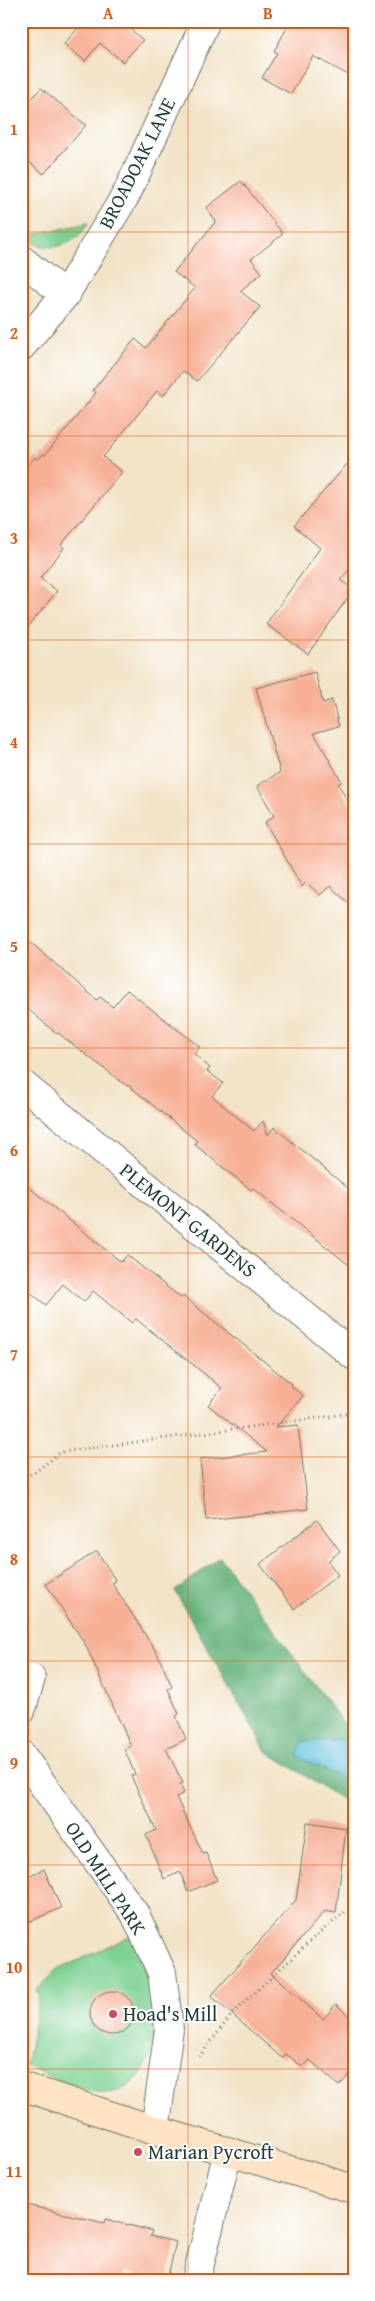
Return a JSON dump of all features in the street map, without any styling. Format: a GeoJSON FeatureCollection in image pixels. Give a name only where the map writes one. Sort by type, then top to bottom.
{"type":"FeatureCollection","features":[{"type":"Feature","properties":{"kind":"street","name":"BROADOAK LANE"},"geometry":{"type":"LineString","coordinates":[[21,346],[65,295],[127,193],[206,21]]}},
{"type":"Feature","properties":{"kind":"street"},"geometry":{"type":"LineString","coordinates":[[21,259],[65,295]]}},
{"type":"Feature","properties":{"kind":"street","name":"PLEMONT GARDENS"},"geometry":{"type":"LineString","coordinates":[[21,1083],[354,1356]]}},
{"type":"Feature","properties":{"kind":"street"},"geometry":{"type":"LineString","coordinates":[[21,1711],[31,1678]]}},
{"type":"Feature","properties":{"kind":"street","name":"OLD MILL PARK"},"geometry":{"type":"LineString","coordinates":[[21,1754],[135,1914],[162,1973],[169,2029],[155,2130]]}},
{"type":"Feature","properties":{"kind":"street"},"geometry":{"type":"LineString","coordinates":[[21,2086],[155,2130],[354,2189]]}},
{"type":"Feature","properties":{"kind":"street"},"geometry":{"type":"LineString","coordinates":[[196,2280],[228,2151]]}},
{"type":"Feature","properties":{"kind":"path"},"geometry":{"type":"LineString","coordinates":[[21,1479],[35,1472],[61,1452],[354,1413]]}},
{"type":"Feature","properties":{"kind":"path"},"geometry":{"type":"LineString","coordinates":[[198,2057],[234,2013],[319,1933],[354,1905]]}},
{"type":"Feature","properties":{"kind":"green space"},"geometry":{"type":"Polygon","coordinates":[[[88,223],[77,237],[62,245],[54,247],[37,245],[28,241],[28,236],[88,223]]]}},
{"type":"Feature","properties":{"kind":"green space"},"geometry":{"type":"Polygon","coordinates":[[[220,1557],[344,1724],[354,1715],[354,1807],[266,1751],[175,1591],[220,1557]]]}},
{"type":"Feature","properties":{"kind":"green space"},"geometry":{"type":"Polygon","coordinates":[[[132,1935],[145,1971],[154,2011],[152,2050],[145,2067],[133,2082],[123,2089],[102,2093],[73,2085],[26,2066],[40,1994],[36,1991],[57,1970],[132,1935]]]}},
{"type":"Feature","properties":{"kind":"water"},"geometry":{"type":"Polygon","coordinates":[[[354,1735],[354,1784],[297,1756],[303,1741],[349,1740],[354,1735]]]}},
{"type":"Feature","properties":{"kind":"building"},"geometry":{"type":"Polygon","coordinates":[[[74,21],[121,21],[143,40],[123,62],[100,43],[85,61],[64,44],[80,26],[74,21]]]}},
{"type":"Feature","properties":{"kind":"building"},"geometry":{"type":"Polygon","coordinates":[[[291,21],[354,21],[354,78],[313,56],[291,94],[262,78],[277,53],[274,51],[291,21]]]}},
{"type":"Feature","properties":{"kind":"building"},"geometry":{"type":"Polygon","coordinates":[[[41,88],[86,125],[44,174],[21,155],[21,111],[41,88]]]}},
{"type":"Feature","properties":{"kind":"building"},"geometry":{"type":"Polygon","coordinates":[[[241,181],[283,234],[251,259],[262,273],[240,291],[260,307],[197,381],[183,371],[163,396],[157,391],[103,457],[122,472],[61,545],[64,548],[40,578],[57,591],[21,636],[21,474],[35,457],[38,460],[43,454],[45,455],[96,393],[93,390],[135,339],[146,348],[195,288],[174,272],[216,221],[206,208],[241,181]]]}},
{"type":"Feature","properties":{"kind":"building"},"geometry":{"type":"Polygon","coordinates":[[[354,456],[354,564],[340,580],[354,589],[308,654],[266,624],[320,548],[294,526],[354,456]]]}},
{"type":"Feature","properties":{"kind":"building"},"geometry":{"type":"Polygon","coordinates":[[[315,672],[323,703],[332,700],[339,726],[314,733],[342,782],[338,784],[354,811],[354,908],[330,886],[320,895],[306,882],[302,887],[265,822],[274,816],[257,786],[280,772],[256,688],[315,672]]]}},
{"type":"Feature","properties":{"kind":"building"},"geometry":{"type":"Polygon","coordinates":[[[21,934],[97,1000],[100,997],[113,1007],[127,990],[200,1047],[194,1054],[210,1068],[207,1071],[223,1083],[212,1096],[254,1131],[263,1121],[268,1135],[274,1127],[354,1193],[354,1269],[253,1188],[251,1190],[195,1145],[197,1141],[128,1085],[57,1034],[21,1003],[21,934]]]}},
{"type":"Feature","properties":{"kind":"building"},"geometry":{"type":"Polygon","coordinates":[[[21,1181],[121,1262],[127,1255],[181,1298],[183,1296],[292,1384],[291,1386],[303,1396],[276,1427],[298,1425],[308,1509],[206,1520],[200,1459],[267,1452],[208,1405],[222,1388],[136,1319],[132,1323],[93,1291],[84,1302],[63,1284],[46,1305],[21,1285],[21,1181]]]}},
{"type":"Feature","properties":{"kind":"building"},"geometry":{"type":"Polygon","coordinates":[[[317,1520],[340,1551],[328,1561],[338,1575],[294,1609],[260,1564],[317,1520]]]}},
{"type":"Feature","properties":{"kind":"building"},"geometry":{"type":"Polygon","coordinates":[[[97,1551],[116,1581],[112,1583],[157,1653],[172,1687],[168,1689],[179,1714],[176,1716],[186,1739],[166,1749],[183,1783],[180,1784],[184,1793],[176,1797],[203,1854],[206,1853],[217,1880],[188,1892],[180,1872],[164,1879],[146,1835],[156,1830],[131,1776],[135,1774],[124,1749],[131,1746],[85,1644],[46,1584],[97,1551]]]}},
{"type":"Feature","properties":{"kind":"building"},"geometry":{"type":"Polygon","coordinates":[[[307,1822],[346,1828],[336,1913],[325,1911],[271,1973],[323,2019],[336,2004],[354,2021],[354,2070],[339,2086],[310,2060],[303,2067],[286,2054],[282,2058],[211,1996],[296,1900],[307,1822]]]}},
{"type":"Feature","properties":{"kind":"building"},"geometry":{"type":"Polygon","coordinates":[[[44,1869],[61,1908],[21,1925],[21,1879],[44,1869]]]}},
{"type":"Feature","properties":{"kind":"building","name":"Hoad's Mill"},"geometry":{"type":"Polygon","coordinates":[[[108,1991],[116,1991],[128,1997],[134,2013],[128,2029],[116,2035],[108,2035],[96,2029],[90,2017],[90,2009],[96,1997],[108,1991]]]}},
{"type":"Feature","properties":{"kind":"building"},"geometry":{"type":"Polygon","coordinates":[[[27,2205],[104,2223],[105,2219],[152,2231],[150,2236],[176,2242],[167,2280],[157,2280],[125,2272],[123,2280],[44,2280],[21,2275],[21,2230],[27,2205]]]}},
{"type":"Feature","properties":{"kind":"place","name":"Hoad's Mill"},"geometry":{"type":"Point","coordinates":[113,2014]}},
{"type":"Feature","properties":{"kind":"place","name":"Marian Pycroft"},"geometry":{"type":"Point","coordinates":[138,2152]}}]}
